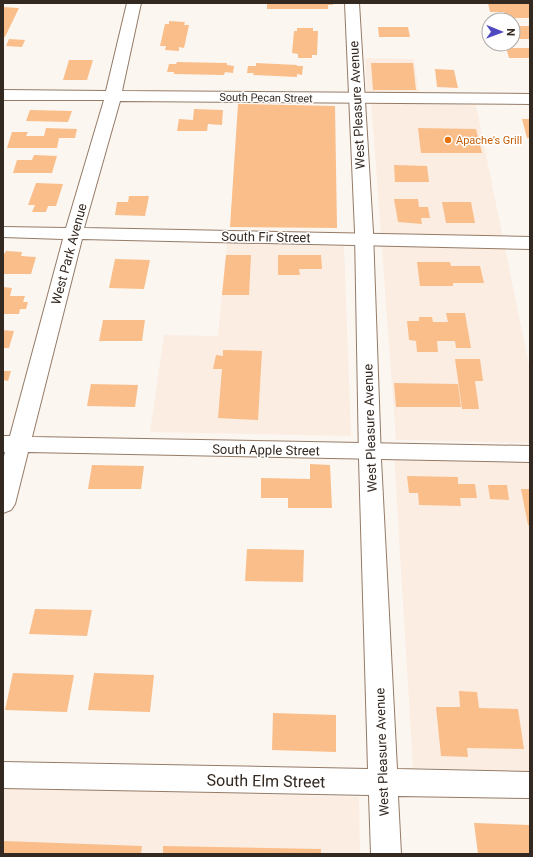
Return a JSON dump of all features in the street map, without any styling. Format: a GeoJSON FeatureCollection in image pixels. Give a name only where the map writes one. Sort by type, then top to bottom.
{"type":"FeatureCollection","features":[{"type":"Feature","properties":{"kind":"street","name":"West Park Avenue"},"geometry":{"type":"LineString","coordinates":[[3,504],[11,444],[113,96],[134,3]]}},
{"type":"Feature","properties":{"kind":"street","name":"West Pleasure Avenue"},"geometry":{"type":"LineString","coordinates":[[352,3],[364,239],[370,452],[386,854]]}},
{"type":"Feature","properties":{"kind":"street","name":"South Pecan Street"},"geometry":{"type":"LineString","coordinates":[[3,95],[356,99],[530,99]]}},
{"type":"Feature","properties":{"kind":"street","name":"South Fir Street"},"geometry":{"type":"LineString","coordinates":[[3,232],[530,243]]}},
{"type":"Feature","properties":{"kind":"street","name":"South Apple Street"},"geometry":{"type":"LineString","coordinates":[[11,444],[530,454]]}},
{"type":"Feature","properties":{"kind":"street","name":"South Elm Street"},"geometry":{"type":"LineString","coordinates":[[3,775],[530,785]]}},
{"type":"Feature","properties":{"kind":"shaded area"},"geometry":{"type":"Polygon","coordinates":[[[365,58],[414,59],[419,93],[367,93],[365,58]]]}},
{"type":"Feature","properties":{"kind":"shaded area"},"geometry":{"type":"Polygon","coordinates":[[[371,100],[475,101],[530,370],[530,443],[396,440],[371,100]]]}},
{"type":"Feature","properties":{"kind":"shaded area"},"geometry":{"type":"Polygon","coordinates":[[[227,243],[344,246],[351,436],[150,432],[164,335],[218,336],[227,243]]]}},
{"type":"Feature","properties":{"kind":"shaded area"},"geometry":{"type":"Polygon","coordinates":[[[394,454],[530,458],[530,771],[413,768],[394,454]]]}},
{"type":"Feature","properties":{"kind":"shaded area"},"geometry":{"type":"Polygon","coordinates":[[[3,787],[359,797],[360,854],[3,854],[3,787]]]}},
{"type":"Feature","properties":{"kind":"building"},"geometry":{"type":"Polygon","coordinates":[[[267,3],[333,3],[333,5],[328,5],[328,9],[267,9],[267,3]]]}},
{"type":"Feature","properties":{"kind":"building"},"geometry":{"type":"Polygon","coordinates":[[[488,3],[530,3],[530,18],[521,18],[521,12],[490,12],[488,3]]]}},
{"type":"Feature","properties":{"kind":"building"},"geometry":{"type":"Polygon","coordinates":[[[3,7],[19,8],[5,37],[3,37],[3,7]]]}},
{"type":"Feature","properties":{"kind":"building"},"geometry":{"type":"Polygon","coordinates":[[[169,21],[185,22],[184,25],[189,25],[184,48],[179,47],[179,51],[165,50],[166,46],[160,46],[165,24],[169,24],[169,21]]]}},
{"type":"Feature","properties":{"kind":"building"},"geometry":{"type":"Polygon","coordinates":[[[521,26],[530,26],[530,39],[521,39],[521,26]]]}},
{"type":"Feature","properties":{"kind":"building"},"geometry":{"type":"Polygon","coordinates":[[[378,27],[408,27],[410,37],[379,37],[378,27]]]}},
{"type":"Feature","properties":{"kind":"building"},"geometry":{"type":"Polygon","coordinates":[[[297,28],[313,28],[313,31],[318,31],[317,55],[312,55],[312,58],[298,58],[298,54],[292,53],[294,31],[297,31],[297,28]]]}},
{"type":"Feature","properties":{"kind":"building"},"geometry":{"type":"Polygon","coordinates":[[[9,39],[25,40],[22,47],[6,46],[9,39]]]}},
{"type":"Feature","properties":{"kind":"building"},"geometry":{"type":"Polygon","coordinates":[[[521,48],[530,48],[530,58],[509,58],[507,52],[521,52],[521,48]]]}},
{"type":"Feature","properties":{"kind":"building"},"geometry":{"type":"Polygon","coordinates":[[[69,60],[93,60],[87,80],[63,80],[69,60]]]}},
{"type":"Feature","properties":{"kind":"building"},"geometry":{"type":"Polygon","coordinates":[[[177,62],[227,63],[227,65],[234,66],[233,73],[225,72],[224,75],[174,74],[174,72],[167,72],[169,64],[176,64],[177,62]]]}},
{"type":"Feature","properties":{"kind":"building"},"geometry":{"type":"Polygon","coordinates":[[[256,63],[303,66],[302,75],[297,74],[297,77],[253,75],[254,73],[247,73],[248,66],[256,66],[256,63]]]}},
{"type":"Feature","properties":{"kind":"building"},"geometry":{"type":"Polygon","coordinates":[[[371,63],[413,63],[416,90],[373,90],[371,63]]]}},
{"type":"Feature","properties":{"kind":"building"},"geometry":{"type":"Polygon","coordinates":[[[435,69],[454,70],[458,88],[437,87],[435,69]]]}},
{"type":"Feature","properties":{"kind":"building"},"geometry":{"type":"Polygon","coordinates":[[[238,104],[335,106],[337,228],[230,227],[238,104]]]}},
{"type":"Feature","properties":{"kind":"building"},"geometry":{"type":"Polygon","coordinates":[[[194,109],[223,110],[222,125],[208,124],[207,131],[177,131],[179,119],[193,120],[194,109]]]}},
{"type":"Feature","properties":{"kind":"building"},"geometry":{"type":"Polygon","coordinates":[[[30,110],[72,111],[68,122],[26,121],[30,110]]]}},
{"type":"Feature","properties":{"kind":"building"},"geometry":{"type":"Polygon","coordinates":[[[522,119],[530,119],[530,138],[527,138],[522,119]]]}},
{"type":"Feature","properties":{"kind":"building"},"geometry":{"type":"Polygon","coordinates":[[[46,128],[77,129],[75,138],[59,138],[57,148],[7,148],[12,132],[28,132],[26,136],[44,136],[46,128]]]}},
{"type":"Feature","properties":{"kind":"building"},"geometry":{"type":"Polygon","coordinates":[[[418,128],[476,129],[482,153],[421,153],[418,128]]]}},
{"type":"Feature","properties":{"kind":"building"},"geometry":{"type":"Polygon","coordinates":[[[34,155],[57,156],[52,173],[13,173],[17,160],[32,160],[34,155]]]}},
{"type":"Feature","properties":{"kind":"building"},"geometry":{"type":"Polygon","coordinates":[[[394,165],[427,166],[429,182],[395,182],[394,165]]]}},
{"type":"Feature","properties":{"kind":"building"},"geometry":{"type":"Polygon","coordinates":[[[36,183],[63,184],[56,206],[48,206],[46,212],[32,212],[35,205],[28,205],[36,183]]]}},
{"type":"Feature","properties":{"kind":"building"},"geometry":{"type":"Polygon","coordinates":[[[129,196],[149,196],[145,216],[115,215],[117,202],[128,202],[129,196]]]}},
{"type":"Feature","properties":{"kind":"building"},"geometry":{"type":"Polygon","coordinates":[[[394,199],[418,199],[419,207],[428,207],[430,218],[421,218],[422,224],[398,222],[394,199]]]}},
{"type":"Feature","properties":{"kind":"building"},"geometry":{"type":"Polygon","coordinates":[[[442,202],[471,202],[475,223],[446,223],[442,202]]]}},
{"type":"Feature","properties":{"kind":"building"},"geometry":{"type":"Polygon","coordinates":[[[6,251],[22,252],[21,256],[36,257],[31,274],[3,274],[3,256],[6,251]]]}},
{"type":"Feature","properties":{"kind":"building"},"geometry":{"type":"Polygon","coordinates":[[[226,255],[251,255],[249,295],[222,295],[226,255]]]}},
{"type":"Feature","properties":{"kind":"building"},"geometry":{"type":"Polygon","coordinates":[[[278,255],[321,255],[322,269],[299,269],[300,275],[278,275],[278,255]]]}},
{"type":"Feature","properties":{"kind":"building"},"geometry":{"type":"Polygon","coordinates":[[[115,259],[150,260],[144,289],[109,288],[115,259]]]}},
{"type":"Feature","properties":{"kind":"building"},"geometry":{"type":"Polygon","coordinates":[[[417,262],[450,262],[451,266],[480,266],[484,283],[453,283],[453,286],[420,286],[417,262]]]}},
{"type":"Feature","properties":{"kind":"building"},"geometry":{"type":"Polygon","coordinates":[[[3,287],[12,288],[10,296],[25,296],[23,302],[28,302],[26,309],[20,309],[19,314],[3,314],[3,287]]]}},
{"type":"Feature","properties":{"kind":"building"},"geometry":{"type":"Polygon","coordinates":[[[446,313],[465,313],[471,348],[456,348],[455,341],[437,341],[438,352],[417,352],[416,341],[409,340],[407,321],[419,321],[419,317],[432,317],[433,322],[448,322],[446,313]]]}},
{"type":"Feature","properties":{"kind":"building"},"geometry":{"type":"Polygon","coordinates":[[[103,320],[145,320],[142,341],[99,341],[103,320]]]}},
{"type":"Feature","properties":{"kind":"building"},"geometry":{"type":"Polygon","coordinates":[[[3,330],[14,331],[9,348],[3,348],[3,330]]]}},
{"type":"Feature","properties":{"kind":"building"},"geometry":{"type":"Polygon","coordinates":[[[223,350],[262,351],[258,420],[218,418],[222,369],[213,369],[216,355],[223,356],[223,350]]]}},
{"type":"Feature","properties":{"kind":"building"},"geometry":{"type":"Polygon","coordinates":[[[455,359],[480,359],[483,381],[475,381],[479,409],[462,409],[455,359]]]}},
{"type":"Feature","properties":{"kind":"building"},"geometry":{"type":"Polygon","coordinates":[[[3,371],[11,371],[8,381],[3,380],[3,371]]]}},
{"type":"Feature","properties":{"kind":"building"},"geometry":{"type":"Polygon","coordinates":[[[394,383],[458,384],[461,407],[396,407],[394,383]]]}},
{"type":"Feature","properties":{"kind":"building"},"geometry":{"type":"Polygon","coordinates":[[[91,384],[138,385],[135,407],[87,406],[91,384]]]}},
{"type":"Feature","properties":{"kind":"building"},"geometry":{"type":"Polygon","coordinates":[[[310,464],[330,465],[332,508],[288,508],[288,498],[261,498],[261,478],[310,479],[310,464]]]}},
{"type":"Feature","properties":{"kind":"building"},"geometry":{"type":"Polygon","coordinates":[[[92,465],[144,466],[141,489],[88,489],[92,465]]]}},
{"type":"Feature","properties":{"kind":"building"},"geometry":{"type":"Polygon","coordinates":[[[407,476],[458,477],[458,484],[475,484],[477,498],[460,498],[461,506],[419,505],[418,493],[409,493],[407,476]]]}},
{"type":"Feature","properties":{"kind":"building"},"geometry":{"type":"Polygon","coordinates":[[[488,485],[507,485],[509,500],[490,499],[488,485]]]}},
{"type":"Feature","properties":{"kind":"building"},"geometry":{"type":"Polygon","coordinates":[[[521,489],[530,489],[530,525],[528,525],[521,489]]]}},
{"type":"Feature","properties":{"kind":"building"},"geometry":{"type":"Polygon","coordinates":[[[247,549],[304,550],[303,582],[245,581],[247,549]]]}},
{"type":"Feature","properties":{"kind":"building"},"geometry":{"type":"Polygon","coordinates":[[[35,609],[92,610],[87,636],[29,634],[35,609]]]}},
{"type":"Feature","properties":{"kind":"building"},"geometry":{"type":"Polygon","coordinates":[[[13,673],[74,675],[67,712],[5,710],[13,673]]]}},
{"type":"Feature","properties":{"kind":"building"},"geometry":{"type":"Polygon","coordinates":[[[94,673],[154,675],[150,712],[88,710],[94,673]]]}},
{"type":"Feature","properties":{"kind":"building"},"geometry":{"type":"Polygon","coordinates":[[[459,691],[477,692],[479,708],[518,709],[524,749],[467,748],[468,757],[441,756],[436,707],[460,707],[459,691]]]}},
{"type":"Feature","properties":{"kind":"building"},"geometry":{"type":"Polygon","coordinates":[[[273,713],[336,715],[336,752],[272,750],[273,713]]]}},
{"type":"Feature","properties":{"kind":"building"},"geometry":{"type":"Polygon","coordinates":[[[474,823],[530,825],[530,854],[478,854],[474,823]]]}},
{"type":"Feature","properties":{"kind":"building"},"geometry":{"type":"Polygon","coordinates":[[[3,841],[142,846],[141,854],[3,854],[3,841]]]}},
{"type":"Feature","properties":{"kind":"building"},"geometry":{"type":"Polygon","coordinates":[[[163,846],[321,849],[321,854],[163,854],[163,846]]]}},
{"type":"Feature","properties":{"kind":"place","name":"Apache's Grill"},"geometry":{"type":"Point","coordinates":[448,140]}}]}
